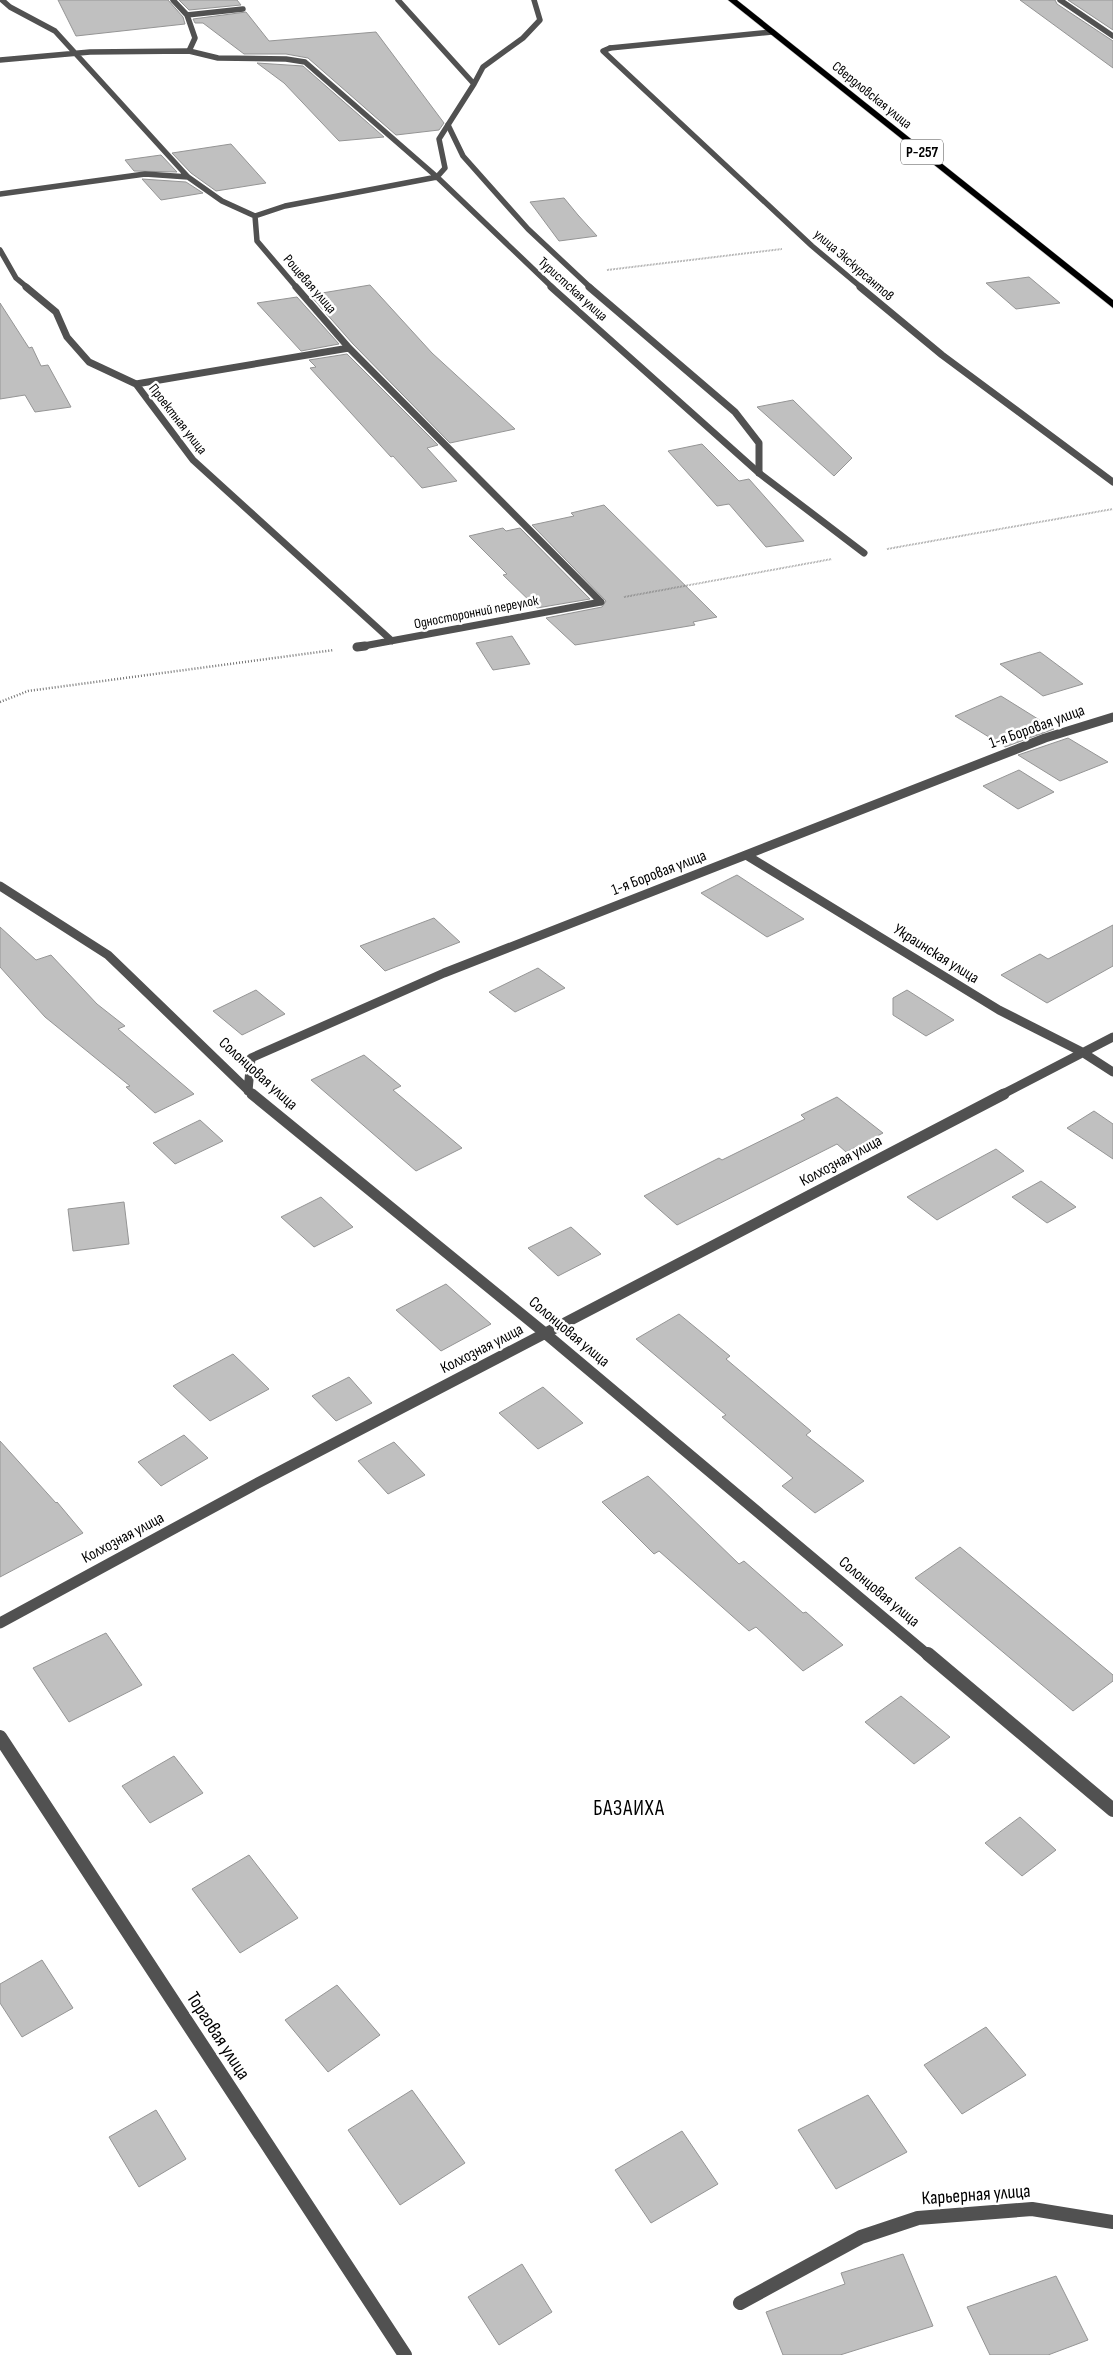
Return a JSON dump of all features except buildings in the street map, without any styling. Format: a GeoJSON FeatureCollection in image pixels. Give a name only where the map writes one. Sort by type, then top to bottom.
{"type":"FeatureCollection","features":[{"type":"Feature","properties":{"kind":"highway","name":"Свердловская улица"},"geometry":{"type":"LineString","coordinates":[[732,0],[1113,305]]}},
{"type":"Feature","properties":{"kind":"street"},"geometry":{"type":"LineString","coordinates":[[2,0],[10,7],[56,31],[188,177],[222,201],[255,216],[285,206],[437,176],[445,168],[439,139],[483,67],[494,56],[523,38],[540,20],[534,0]]}},
{"type":"Feature","properties":{"kind":"street"},"geometry":{"type":"LineString","coordinates":[[173,0],[187,15],[195,38],[189,51]]}},
{"type":"Feature","properties":{"kind":"street"},"geometry":{"type":"LineString","coordinates":[[398,0],[474,84]]}},
{"type":"Feature","properties":{"kind":"street"},"geometry":{"type":"LineString","coordinates":[[1060,0],[1113,36]]}},
{"type":"Feature","properties":{"kind":"street"},"geometry":{"type":"LineString","coordinates":[[187,15],[243,9]]}},
{"type":"Feature","properties":{"kind":"street","name":"улица Экскурсантов"},"geometry":{"type":"LineString","coordinates":[[772,32],[610,48],[602,51],[812,246],[942,355],[1113,482]]}},
{"type":"Feature","properties":{"kind":"street","name":"Туристская улица"},"geometry":{"type":"LineString","coordinates":[[0,60],[75,53],[189,51],[218,58],[286,59],[305,62],[437,176],[545,281],[759,473],[864,553]]}},
{"type":"Feature","properties":{"kind":"street"},"geometry":{"type":"LineString","coordinates":[[448,125],[463,156],[528,229],[576,274],[735,412],[759,444],[759,473]]}},
{"type":"Feature","properties":{"kind":"street"},"geometry":{"type":"LineString","coordinates":[[0,194],[145,174],[188,177]]}},
{"type":"Feature","properties":{"kind":"street","name":"Рощевая улица"},"geometry":{"type":"LineString","coordinates":[[255,216],[257,241],[348,348],[601,602]]}},
{"type":"Feature","properties":{"kind":"street","name":"Проектная улица"},"geometry":{"type":"LineString","coordinates":[[0,250],[16,278],[56,312],[68,338],[89,362],[136,384],[192,460],[392,641]]}},
{"type":"Feature","properties":{"kind":"street"},"geometry":{"type":"LineString","coordinates":[[136,384],[348,348]]}},
{"type":"Feature","properties":{"kind":"street","name":"Односторонний переулок"},"geometry":{"type":"LineString","coordinates":[[357,647],[601,602]]}},
{"type":"Feature","properties":{"kind":"street","name":"1-я Боровая улица"},"geometry":{"type":"LineString","coordinates":[[248,1090],[251,1058],[444,974],[1045,738],[1113,717]]}},
{"type":"Feature","properties":{"kind":"street","name":"Украинская улица"},"geometry":{"type":"LineString","coordinates":[[746,855],[999,1010],[1082,1052],[1113,1072]]}},
{"type":"Feature","properties":{"kind":"street","name":"Солонцовая улица"},"geometry":{"type":"LineString","coordinates":[[0,886],[108,955],[248,1090],[546,1334],[1113,1810]]}},
{"type":"Feature","properties":{"kind":"street","name":"Колхозная улица"},"geometry":{"type":"LineString","coordinates":[[0,1623],[254,1485],[1113,1037]]}},
{"type":"Feature","properties":{"kind":"street","name":"Торговая улица"},"geometry":{"type":"LineString","coordinates":[[0,1737],[404,2355]]}},
{"type":"Feature","properties":{"kind":"street","name":"Карьерная улица"},"geometry":{"type":"LineString","coordinates":[[740,2303],[861,2237],[918,2218],[1032,2209],[1113,2222]]}},
{"type":"Feature","properties":{"kind":"path"},"geometry":{"type":"LineString","coordinates":[[576,274],[812,246]]}},
{"type":"Feature","properties":{"kind":"path"},"geometry":{"type":"LineString","coordinates":[[0,702],[28,691],[357,647]]}},
{"type":"Feature","properties":{"kind":"district","name":"БАЗАИХА"},"geometry":{"type":"Point","coordinates":[629,1808]}}]}
